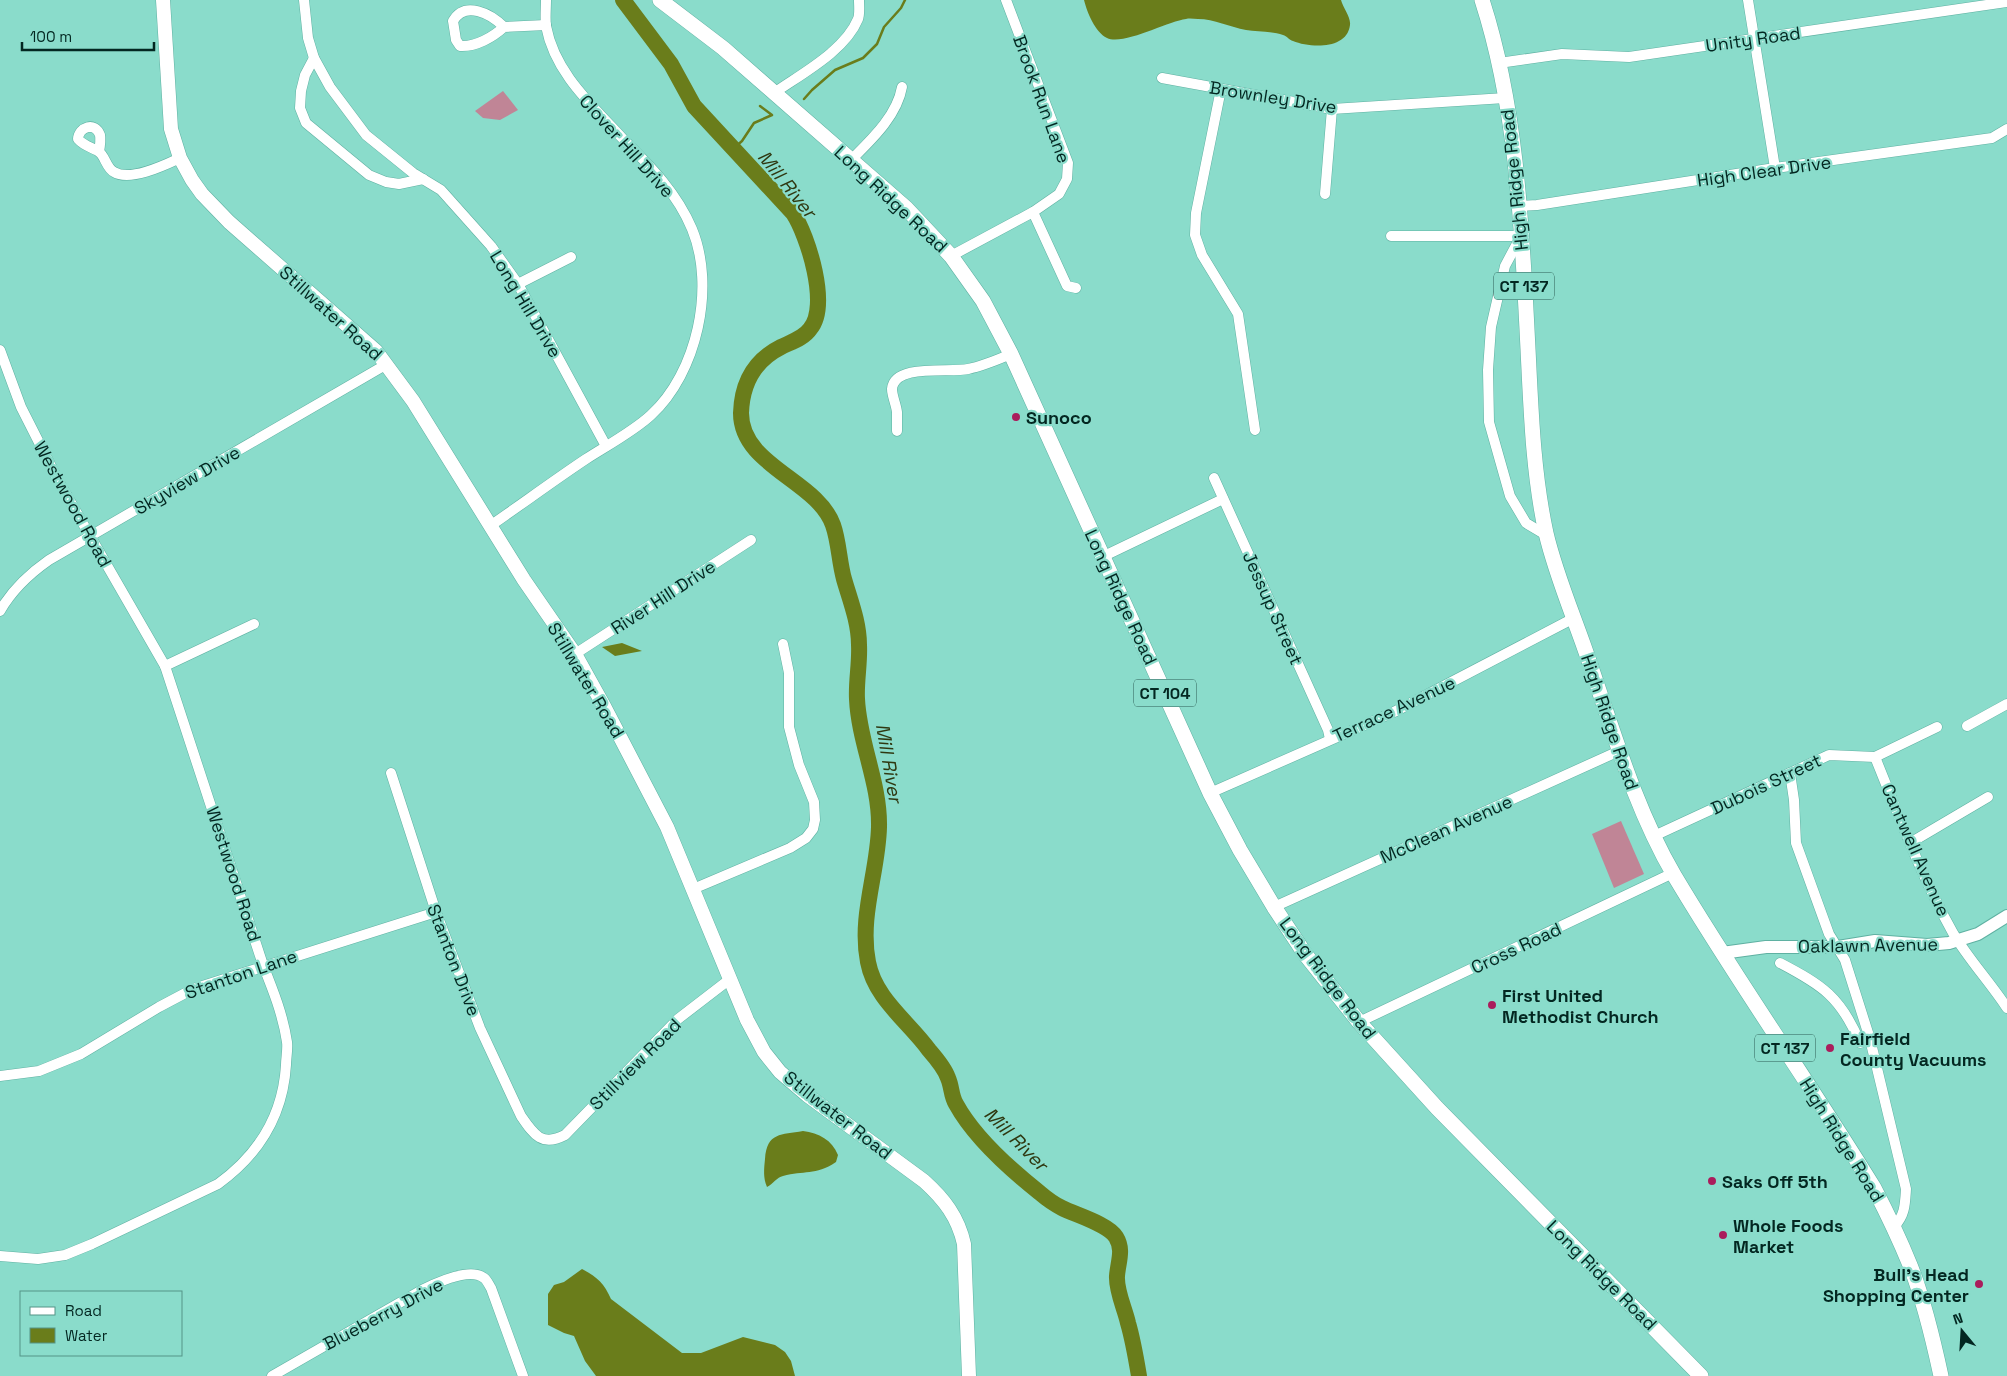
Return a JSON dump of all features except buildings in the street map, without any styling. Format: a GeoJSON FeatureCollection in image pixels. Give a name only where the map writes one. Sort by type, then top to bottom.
{"type":"FeatureCollection","features":[{"type":"Feature","properties":{"kind":"main road","name":"Stillwater Road"},"geometry":{"type":"LineString","coordinates":[[163,0],[171,129],[180,158],[202,194],[229,222],[356,332],[387,364],[443,447],[526,584],[575,654],[641,775],[667,827],[756,1038],[780,1072],[807,1095],[924,1181],[939,1194],[950,1208],[960,1226],[964,1244],[969,1376]]}},
{"type":"Feature","properties":{"kind":"main road","name":"Long Ridge Road"},"geometry":{"type":"LineString","coordinates":[[660,0],[675,5],[906,208],[952,256],[983,301],[1011,354],[1210,793],[1240,850],[1305,954],[1359,1022],[1437,1108],[1701,1376]]}},
{"type":"Feature","properties":{"kind":"main road","name":"High Ridge Road"},"geometry":{"type":"LineString","coordinates":[[1482,0],[1499,63],[1515,162],[1522,236],[1534,463],[1546,535],[1619,751],[1642,813],[1673,873],[1722,953],[1874,1188],[1894,1228],[1917,1287],[1941,1376]]}},
{"type":"Feature","properties":{"kind":"street","name":"Long Hill Drive"},"geometry":{"type":"LineString","coordinates":[[304,0],[308,38],[314,58],[330,87],[366,135],[441,190],[491,246],[518,284],[606,446]]}},
{"type":"Feature","properties":{"kind":"street","name":"Clover Hill Drive"},"geometry":{"type":"LineString","coordinates":[[490,526],[652,415],[677,383],[694,348],[701,314],[702,285],[699,256],[693,231],[669,187],[578,92],[562,68],[552,47],[546,25],[546,0]]}},
{"type":"Feature","properties":{"kind":"street"},"geometry":{"type":"LineString","coordinates":[[774,93],[820,62],[848,38],[859,18],[859,0]]}},
{"type":"Feature","properties":{"kind":"street","name":"Brook Run Lane"},"geometry":{"type":"LineString","coordinates":[[952,256],[1033,212],[1059,194],[1066,178],[1068,163],[1006,0]]}},
{"type":"Feature","properties":{"kind":"street"},"geometry":{"type":"LineString","coordinates":[[1748,0],[1775,168]]}},
{"type":"Feature","properties":{"kind":"street","name":"Unity Road"},"geometry":{"type":"LineString","coordinates":[[1499,63],[1562,54],[1629,58],[2007,2]]}},
{"type":"Feature","properties":{"kind":"street"},"geometry":{"type":"LineString","coordinates":[[504,27],[496,20],[470,9],[462,10],[453,21],[456,40],[460,46],[468,47],[482,42],[504,27],[546,25]]}},
{"type":"Feature","properties":{"kind":"street"},"geometry":{"type":"LineString","coordinates":[[314,58],[301,91],[300,108],[306,123],[369,175],[386,182],[400,184],[424,179]]}},
{"type":"Feature","properties":{"kind":"street","name":"Brownley Drive"},"geometry":{"type":"LineString","coordinates":[[1162,78],[1332,109],[1505,98]]}},
{"type":"Feature","properties":{"kind":"street"},"geometry":{"type":"LineString","coordinates":[[851,160],[877,134],[896,106],[902,87]]}},
{"type":"Feature","properties":{"kind":"street"},"geometry":{"type":"LineString","coordinates":[[1221,88],[1196,213],[1196,235],[1202,255],[1238,314],[1255,430]]}},
{"type":"Feature","properties":{"kind":"street"},"geometry":{"type":"LineString","coordinates":[[1325,194],[1332,109]]}},
{"type":"Feature","properties":{"kind":"street","name":"High Clear Drive"},"geometry":{"type":"LineString","coordinates":[[1518,206],[1537,205],[1775,168],[1992,138],[2007,129]]}},
{"type":"Feature","properties":{"kind":"street"},"geometry":{"type":"LineString","coordinates":[[99,152],[112,170],[122,176],[136,174],[180,158]]}},
{"type":"Feature","properties":{"kind":"street"},"geometry":{"type":"LineString","coordinates":[[1033,212],[1067,286],[1076,288]]}},
{"type":"Feature","properties":{"kind":"street"},"geometry":{"type":"LineString","coordinates":[[1391,236],[1522,236],[1505,266],[1492,327],[1488,370],[1488,422],[1510,496],[1526,523],[1546,535]]}},
{"type":"Feature","properties":{"kind":"street"},"geometry":{"type":"LineString","coordinates":[[518,284],[571,256]]}},
{"type":"Feature","properties":{"kind":"street","name":"Westwood Road"},"geometry":{"type":"LineString","coordinates":[[0,350],[21,407],[59,482],[165,666],[263,965],[278,1004],[287,1044],[285,1076],[279,1105],[270,1126],[250,1156],[235,1172],[218,1184],[65,1255],[38,1259],[0,1256]]}},
{"type":"Feature","properties":{"kind":"street"},"geometry":{"type":"LineString","coordinates":[[897,431],[897,412],[892,388],[896,379],[906,373],[966,370],[1011,354]]}},
{"type":"Feature","properties":{"kind":"street","name":"Skyview Drive"},"geometry":{"type":"LineString","coordinates":[[0,611],[15,590],[35,570],[89,536],[387,364]]}},
{"type":"Feature","properties":{"kind":"street","name":"Jessup Street"},"geometry":{"type":"LineString","coordinates":[[1214,478],[1328,730],[1330,739]]}},
{"type":"Feature","properties":{"kind":"street"},"geometry":{"type":"LineString","coordinates":[[1102,557],[1223,499]]}},
{"type":"Feature","properties":{"kind":"street","name":"River Hill Drive"},"geometry":{"type":"LineString","coordinates":[[575,654],[751,540]]}},
{"type":"Feature","properties":{"kind":"street","name":"Terrace Avenue"},"geometry":{"type":"LineString","coordinates":[[1210,793],[1394,712],[1574,618]]}},
{"type":"Feature","properties":{"kind":"street"},"geometry":{"type":"LineString","coordinates":[[165,666],[254,624]]}},
{"type":"Feature","properties":{"kind":"street"},"geometry":{"type":"LineString","coordinates":[[693,889],[790,848],[806,838],[813,829],[815,820],[814,802],[799,765],[789,727],[789,673],[783,644]]}},
{"type":"Feature","properties":{"kind":"street"},"geometry":{"type":"LineString","coordinates":[[1967,726],[2007,704]]}},
{"type":"Feature","properties":{"kind":"street","name":"Dubois Street"},"geometry":{"type":"LineString","coordinates":[[1654,836],[1790,774],[1829,754],[1875,757],[1937,727]]}},
{"type":"Feature","properties":{"kind":"street","name":"McClean Avenue"},"geometry":{"type":"LineString","coordinates":[[1274,906],[1619,751]]}},
{"type":"Feature","properties":{"kind":"street","name":"Cantwell Avenue"},"geometry":{"type":"LineString","coordinates":[[1875,757],[1910,843],[1958,941],[2007,1008]]}},
{"type":"Feature","properties":{"kind":"street","name":"Stanton Drive"},"geometry":{"type":"LineString","coordinates":[[391,773],[436,912],[480,1028],[521,1116],[530,1130],[538,1137]]}},
{"type":"Feature","properties":{"kind":"street"},"geometry":{"type":"LineString","coordinates":[[1790,774],[1794,800],[1796,843],[1829,934],[1845,960],[1870,1039],[1906,1189],[1905,1210],[1894,1228]]}},
{"type":"Feature","properties":{"kind":"street"},"geometry":{"type":"LineString","coordinates":[[1910,843],[1988,797]]}},
{"type":"Feature","properties":{"kind":"street","name":"Cross Road"},"geometry":{"type":"LineString","coordinates":[[1359,1022],[1673,873]]}},
{"type":"Feature","properties":{"kind":"street","name":"Stanton Lane"},"geometry":{"type":"LineString","coordinates":[[0,1076],[39,1072],[64,1062],[81,1054],[193,988],[436,912]]}},
{"type":"Feature","properties":{"kind":"street","name":"Oaklawn Avenue"},"geometry":{"type":"LineString","coordinates":[[1722,953],[1766,947],[1838,947],[1875,941],[1927,945],[1958,941],[1978,934],[2007,916]]}},
{"type":"Feature","properties":{"kind":"street"},"geometry":{"type":"LineString","coordinates":[[1780,963],[1818,984],[1840,1005],[1860,1043],[1870,1039]]}},
{"type":"Feature","properties":{"kind":"street","name":"Stillview Road"},"geometry":{"type":"LineString","coordinates":[[538,1137],[554,1140],[565,1134],[678,1019],[730,979]]}},
{"type":"Feature","properties":{"kind":"street","name":"Blueberry Drive"},"geometry":{"type":"LineString","coordinates":[[272,1376],[437,1282],[471,1274],[484,1278],[491,1288],[524,1376]]}},
{"type":"Feature","properties":{"kind":"shaded area"},"geometry":{"type":"Polygon","coordinates":[[[503,91],[518,110],[500,120],[483,118],[475,111],[503,91]]]}},
{"type":"Feature","properties":{"kind":"shaded area"},"geometry":{"type":"Polygon","coordinates":[[[1621,821],[1644,874],[1614,888],[1592,834],[1621,821]]]}},
{"type":"Feature","properties":{"kind":"water"},"geometry":{"type":"Polygon","coordinates":[[[1084,0],[1341,0],[1350,25],[1342,39],[1335,43],[1318,46],[1300,43],[1279,34],[1246,30],[1204,19],[1178,21],[1124,39],[1114,40],[1107,38],[1095,27],[1084,0]]]}},
{"type":"Feature","properties":{"kind":"water"},"geometry":{"type":"Polygon","coordinates":[[[622,643],[642,651],[615,656],[602,647],[622,643]]]}},
{"type":"Feature","properties":{"kind":"water"},"geometry":{"type":"Polygon","coordinates":[[[803,1131],[814,1133],[829,1141],[838,1155],[836,1162],[816,1171],[781,1177],[767,1187],[764,1170],[766,1150],[772,1139],[782,1134],[803,1131]]]}},
{"type":"Feature","properties":{"kind":"water"},"geometry":{"type":"Polygon","coordinates":[[[582,1269],[600,1281],[611,1299],[682,1353],[701,1353],[743,1337],[775,1345],[785,1352],[791,1361],[795,1376],[596,1376],[585,1361],[574,1336],[548,1325],[548,1294],[554,1285],[564,1282],[582,1269]]]}},
{"type":"Feature","properties":{"kind":"waterway","name":"Mill River"},"geometry":{"type":"LineString","coordinates":[[623,0],[671,64],[694,106],[793,213],[805,238],[815,271],[818,304],[816,318],[804,335],[772,352],[757,366],[747,382],[741,413],[744,431],[753,447],[766,460],[812,496],[824,509],[833,525],[842,572],[856,620],[859,636],[857,692],[859,715],[876,795],[879,827],[866,928],[868,962],[872,975],[893,1009],[921,1039],[943,1067],[956,1104],[983,1141],[1005,1163],[1048,1199],[1062,1208],[1099,1224],[1112,1232],[1116,1237],[1120,1247],[1117,1276],[1118,1288],[1131,1336],[1139,1376]]}},
{"type":"Feature","properties":{"kind":"waterway"},"geometry":{"type":"LineString","coordinates":[[804,99],[835,70],[863,58],[877,44],[884,27],[901,8],[905,0]]}},
{"type":"Feature","properties":{"kind":"waterway"},"geometry":{"type":"LineString","coordinates":[[733,149],[742,141],[754,123],[772,115],[760,106]]}},
{"type":"Feature","properties":{"kind":"place","name":"Sunoco"},"geometry":{"type":"Point","coordinates":[1016,417]}},
{"type":"Feature","properties":{"kind":"place","name":"First United Methodist Church"},"geometry":{"type":"Point","coordinates":[1492,1005]}},
{"type":"Feature","properties":{"kind":"place","name":"Fairfield County Vacuums"},"geometry":{"type":"Point","coordinates":[1830,1048]}},
{"type":"Feature","properties":{"kind":"place","name":"Saks Off 5th"},"geometry":{"type":"Point","coordinates":[1712,1181]}},
{"type":"Feature","properties":{"kind":"place","name":"Whole Foods Market"},"geometry":{"type":"Point","coordinates":[1723,1235]}},
{"type":"Feature","properties":{"kind":"place","name":"Bull's Head Shopping Center"},"geometry":{"type":"Point","coordinates":[1979,1284]}}]}
